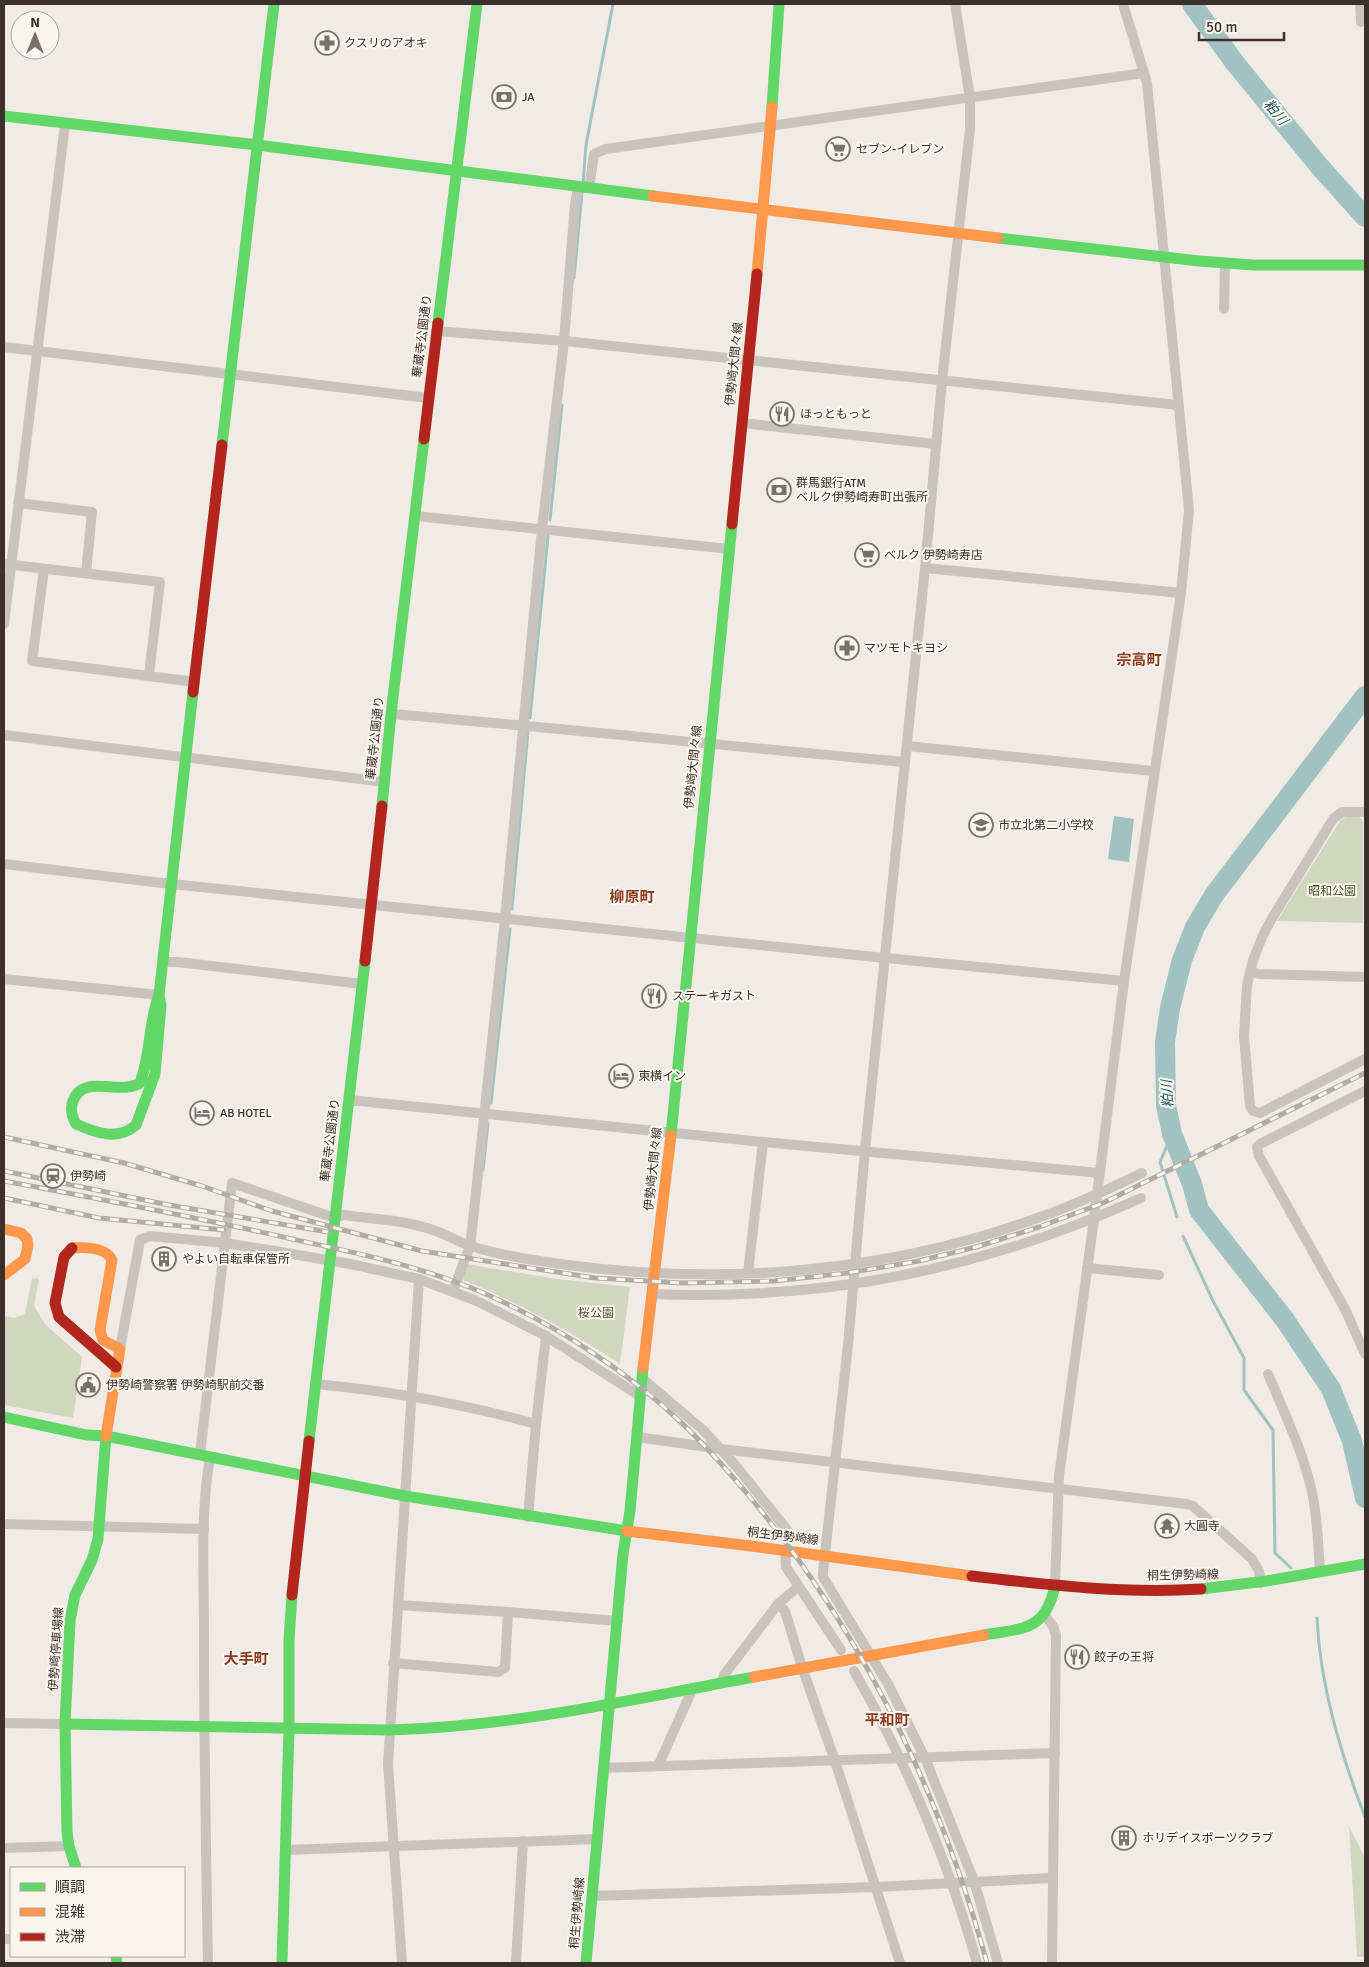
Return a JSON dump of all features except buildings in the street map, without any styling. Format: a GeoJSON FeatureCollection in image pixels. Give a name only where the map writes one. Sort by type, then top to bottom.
{"type":"FeatureCollection","features":[{"type":"Feature","properties":{"kind":"street"},"geometry":{"type":"LineString","coordinates":[[159,995],[154,1007],[147,1062],[140,1083],[130,1088],[98,1086],[81,1088],[73,1099],[72,1115],[76,1124],[118,1135],[127,1133],[136,1125],[155,1074],[161,1006],[159,995],[162,962],[274,4]]}},
{"type":"Feature","properties":{"kind":"street","name":"華蔵寺公園通り"},"geometry":{"type":"LineString","coordinates":[[282,1963],[290,1625],[334,1217],[372,904],[391,714],[477,4]]}},
{"type":"Feature","properties":{"kind":"street","name":"伊勢崎大間々線"},"geometry":{"type":"LineString","coordinates":[[627,1532],[638,1438],[640,1396],[671,1132],[689,937],[742,423],[771,126],[779,4]]}},
{"type":"Feature","properties":{"kind":"street"},"geometry":{"type":"LineString","coordinates":[[955,4],[970,98],[970,129],[942,382],[925,568],[865,1150],[836,1462],[823,1577],[888,1684],[925,1758],[974,1882],[998,1963]]}},
{"type":"Feature","properties":{"kind":"street"},"geometry":{"type":"LineString","coordinates":[[4,1723],[389,1730],[481,1725],[610,1704],[870,1654],[1010,1631],[1033,1624],[1045,1616],[1050,1608],[1055,1586],[1058,1488],[1124,981],[1153,771],[1181,593],[1189,510],[1147,83],[1123,4]]}},
{"type":"Feature","properties":{"kind":"street"},"geometry":{"type":"LineString","coordinates":[[1360,4],[1361,22]]}},
{"type":"Feature","properties":{"kind":"street"},"geometry":{"type":"LineString","coordinates":[[453,1291],[470,1246],[505,919],[542,529],[564,342],[575,204],[594,154],[606,149],[1144,73]]}},
{"type":"Feature","properties":{"kind":"street"},"geometry":{"type":"LineString","coordinates":[[4,116],[257,145],[762,210],[1225,263],[1269,266],[1365,265]]}},
{"type":"Feature","properties":{"kind":"street"},"geometry":{"type":"LineString","coordinates":[[4,624],[7,564],[18,503],[65,124]]}},
{"type":"Feature","properties":{"kind":"street"},"geometry":{"type":"LineString","coordinates":[[1224,309],[1225,263]]}},
{"type":"Feature","properties":{"kind":"street"},"geometry":{"type":"LineString","coordinates":[[436,331],[564,342],[1178,406]]}},
{"type":"Feature","properties":{"kind":"street"},"geometry":{"type":"LineString","coordinates":[[4,348],[428,398]]}},
{"type":"Feature","properties":{"kind":"street"},"geometry":{"type":"LineString","coordinates":[[742,423],[936,444]]}},
{"type":"Feature","properties":{"kind":"street"},"geometry":{"type":"LineString","coordinates":[[18,503],[92,512],[86,573]]}},
{"type":"Feature","properties":{"kind":"street"},"geometry":{"type":"LineString","coordinates":[[416,516],[729,549]]}},
{"type":"Feature","properties":{"kind":"street"},"geometry":{"type":"LineString","coordinates":[[7,564],[160,582],[149,675]]}},
{"type":"Feature","properties":{"kind":"street"},"geometry":{"type":"LineString","coordinates":[[925,568],[1181,593]]}},
{"type":"Feature","properties":{"kind":"street"},"geometry":{"type":"LineString","coordinates":[[44,569],[32,661],[195,682]]}},
{"type":"Feature","properties":{"kind":"street"},"geometry":{"type":"LineString","coordinates":[[391,714],[905,762]]}},
{"type":"Feature","properties":{"kind":"street"},"geometry":{"type":"LineString","coordinates":[[4,735],[385,782]]}},
{"type":"Feature","properties":{"kind":"street"},"geometry":{"type":"LineString","coordinates":[[907,746],[1153,771]]}},
{"type":"Feature","properties":{"kind":"street"},"geometry":{"type":"LineString","coordinates":[[1365,812],[1342,812],[1332,820],[1263,935],[1250,972],[1247,992],[1244,1036],[1248,1099],[1253,1111],[1260,1113],[1365,1060]]}},
{"type":"Feature","properties":{"kind":"street"},"geometry":{"type":"LineString","coordinates":[[4,864],[171,884],[505,919],[1124,981]]}},
{"type":"Feature","properties":{"kind":"street"},"geometry":{"type":"LineString","coordinates":[[162,962],[178,962],[362,984]]}},
{"type":"Feature","properties":{"kind":"street"},"geometry":{"type":"LineString","coordinates":[[1250,972],[1259,974],[1365,977]]}},
{"type":"Feature","properties":{"kind":"street"},"geometry":{"type":"LineString","coordinates":[[4,979],[159,995]]}},
{"type":"Feature","properties":{"kind":"street"},"geometry":{"type":"LineString","coordinates":[[1365,1091],[1257,1147],[1259,1156],[1345,1309],[1365,1354]]}},
{"type":"Feature","properties":{"kind":"street"},"geometry":{"type":"LineString","coordinates":[[349,1100],[763,1142],[1100,1173]]}},
{"type":"Feature","properties":{"kind":"street"},"geometry":{"type":"LineString","coordinates":[[748,1273],[763,1142]]}},
{"type":"Feature","properties":{"kind":"street"},"geometry":{"type":"LineString","coordinates":[[208,1963],[204,1728],[204,1529],[207,1476],[205,1456],[232,1184],[334,1217],[344,1215],[420,1226],[433,1229],[470,1246],[567,1265],[655,1272],[748,1273],[802,1270],[855,1263],[918,1251],[1040,1218],[1142,1173]]}},
{"type":"Feature","properties":{"kind":"street"},"geometry":{"type":"LineString","coordinates":[[652,1294],[761,1293],[853,1285],[920,1273],[975,1259],[1094,1219],[1141,1198]]}},
{"type":"Feature","properties":{"kind":"street"},"geometry":{"type":"LineString","coordinates":[[4,1229],[21,1233],[27,1239],[28,1246],[25,1259],[4,1275]]}},
{"type":"Feature","properties":{"kind":"street"},"geometry":{"type":"LineString","coordinates":[[116,1368],[59,1317],[56,1311],[55,1303],[64,1257],[71,1248],[80,1247],[102,1252],[111,1259],[112,1268],[99,1333],[104,1341],[120,1349],[140,1240],[150,1236],[225,1243],[330,1260],[419,1279],[453,1291],[546,1336],[640,1396]]}},
{"type":"Feature","properties":{"kind":"street"},"geometry":{"type":"LineString","coordinates":[[1087,1268],[1159,1275]]}},
{"type":"Feature","properties":{"kind":"street"},"geometry":{"type":"LineString","coordinates":[[402,1963],[388,1764],[393,1663],[413,1398],[419,1279]]}},
{"type":"Feature","properties":{"kind":"street"},"geometry":{"type":"LineString","coordinates":[[528,1516],[546,1336]]}},
{"type":"Feature","properties":{"kind":"street","name":"伊勢崎停車場線"},"geometry":{"type":"LineString","coordinates":[[76,1867],[69,1846],[65,1724],[71,1610],[75,1595],[92,1560],[100,1526],[106,1436],[120,1349]]}},
{"type":"Feature","properties":{"kind":"street"},"geometry":{"type":"LineString","coordinates":[[1268,1374],[1291,1428],[1309,1480],[1322,1572]]}},
{"type":"Feature","properties":{"kind":"street"},"geometry":{"type":"LineString","coordinates":[[643,1379],[692,1420],[721,1449],[788,1531]]}},
{"type":"Feature","properties":{"kind":"street"},"geometry":{"type":"LineString","coordinates":[[316,1384],[413,1398],[509,1416],[536,1424]]}},
{"type":"Feature","properties":{"kind":"street"},"geometry":{"type":"LineString","coordinates":[[4,1417],[87,1435],[106,1436],[405,1496],[627,1532]]}},
{"type":"Feature","properties":{"kind":"street"},"geometry":{"type":"LineString","coordinates":[[638,1438],[1188,1504],[1193,1506],[1252,1559],[1259,1571],[1261,1583]]}},
{"type":"Feature","properties":{"kind":"street"},"geometry":{"type":"LineString","coordinates":[[4,1524],[204,1529]]}},
{"type":"Feature","properties":{"kind":"street","name":"桐生伊勢崎線"},"geometry":{"type":"LineString","coordinates":[[586,1963],[602,1768],[610,1704],[623,1554],[627,1532],[825,1555],[944,1573],[1055,1586],[1168,1590],[1230,1587],[1365,1564]]}},
{"type":"Feature","properties":{"kind":"street"},"geometry":{"type":"LineString","coordinates":[[785,1550],[786,1567],[841,1650]]}},
{"type":"Feature","properties":{"kind":"street"},"geometry":{"type":"LineString","coordinates":[[722,1682],[724,1675],[778,1604],[799,1586]]}},
{"type":"Feature","properties":{"kind":"street"},"geometry":{"type":"LineString","coordinates":[[778,1604],[785,1611],[900,1963]]}},
{"type":"Feature","properties":{"kind":"street"},"geometry":{"type":"LineString","coordinates":[[398,1605],[618,1621]]}},
{"type":"Feature","properties":{"kind":"street"},"geometry":{"type":"LineString","coordinates":[[393,1663],[498,1672],[505,1668],[508,1612]]}},
{"type":"Feature","properties":{"kind":"street"},"geometry":{"type":"LineString","coordinates":[[1045,1616],[1053,1626],[1056,1635],[1052,1963]]}},
{"type":"Feature","properties":{"kind":"street"},"geometry":{"type":"LineString","coordinates":[[854,1671],[901,1758],[939,1848],[977,1963]]}},
{"type":"Feature","properties":{"kind":"street"},"geometry":{"type":"LineString","coordinates":[[658,1766],[693,1688]]}},
{"type":"Feature","properties":{"kind":"street"},"geometry":{"type":"LineString","coordinates":[[602,1768],[1055,1753]]}},
{"type":"Feature","properties":{"kind":"street"},"geometry":{"type":"LineString","coordinates":[[285,1850],[597,1839]]}},
{"type":"Feature","properties":{"kind":"street"},"geometry":{"type":"LineString","coordinates":[[516,1963],[523,1841]]}},
{"type":"Feature","properties":{"kind":"street"},"geometry":{"type":"LineString","coordinates":[[4,1848],[69,1846]]}},
{"type":"Feature","properties":{"kind":"street"},"geometry":{"type":"LineString","coordinates":[[593,1896],[876,1887],[1052,1878]]}},
{"type":"Feature","properties":{"kind":"green space","name":"昭和公園"},"geometry":{"type":"Polygon","coordinates":[[[1347,816],[1358,816],[1363,821],[1363,923],[1277,921],[1340,821],[1347,816]]]}},
{"type":"Feature","properties":{"kind":"green space","name":"桜公園"},"geometry":{"type":"Polygon","coordinates":[[[467,1264],[557,1279],[630,1287],[620,1364],[542,1317],[461,1279],[467,1264]]]}},
{"type":"Feature","properties":{"kind":"green space"},"geometry":{"type":"Polygon","coordinates":[[[32,1278],[39,1279],[34,1306],[45,1324],[82,1357],[73,1418],[4,1405],[4,1316],[14,1318],[25,1314],[32,1278]]]}},
{"type":"Feature","properties":{"kind":"green space"},"geometry":{"type":"Polygon","coordinates":[[[1349,1826],[1365,1858],[1365,1957],[1357,1957],[1349,1826]]]}},
{"type":"Feature","properties":{"kind":"water"},"geometry":{"type":"Polygon","coordinates":[[[1114,816],[1134,819],[1129,862],[1108,859],[1114,816]]]}},
{"type":"Feature","properties":{"kind":"waterway"},"geometry":{"type":"LineString","coordinates":[[583,183],[586,145],[613,4]]}},
{"type":"Feature","properties":{"kind":"waterway","name":"粕川"},"geometry":{"type":"LineString","coordinates":[[1192,4],[1235,63],[1320,167],[1365,217]]}},
{"type":"Feature","properties":{"kind":"waterway"},"geometry":{"type":"LineString","coordinates":[[574,278],[582,192]]}},
{"type":"Feature","properties":{"kind":"waterway"},"geometry":{"type":"LineString","coordinates":[[550,520],[562,405]]}},
{"type":"Feature","properties":{"kind":"waterway"},"geometry":{"type":"LineString","coordinates":[[530,718],[548,536]]}},
{"type":"Feature","properties":{"kind":"waterway","name":"粕川"},"geometry":{"type":"LineString","coordinates":[[1365,696],[1214,895],[1195,927],[1182,960],[1170,1008],[1165,1042],[1166,1105],[1172,1134],[1192,1184],[1199,1210],[1285,1320],[1331,1389],[1352,1441],[1365,1498]]}},
{"type":"Feature","properties":{"kind":"waterway"},"geometry":{"type":"LineString","coordinates":[[512,909],[528,731]]}},
{"type":"Feature","properties":{"kind":"waterway"},"geometry":{"type":"LineString","coordinates":[[491,1103],[510,929]]}},
{"type":"Feature","properties":{"kind":"waterway"},"geometry":{"type":"LineString","coordinates":[[483,1170],[488,1123]]}},
{"type":"Feature","properties":{"kind":"waterway"},"geometry":{"type":"LineString","coordinates":[[1172,1134],[1160,1162],[1177,1217]]}},
{"type":"Feature","properties":{"kind":"waterway"},"geometry":{"type":"LineString","coordinates":[[1183,1236],[1213,1301],[1244,1358],[1244,1390],[1273,1430],[1275,1553],[1291,1568]]}},
{"type":"Feature","properties":{"kind":"waterway"},"geometry":{"type":"LineString","coordinates":[[1317,1618],[1322,1669],[1333,1719],[1365,1817]]}},
{"type":"Feature","properties":{"kind":"railway"},"geometry":{"type":"LineString","coordinates":[[4,1137],[124,1163],[202,1186],[272,1211],[422,1251],[595,1278],[682,1283],[774,1281],[847,1273],[919,1261],[976,1247],[1039,1227],[1103,1203],[1365,1073]]}},
{"type":"Feature","properties":{"kind":"railway"},"geometry":{"type":"LineString","coordinates":[[4,1171],[169,1205],[328,1232]]}},
{"type":"Feature","properties":{"kind":"railway"},"geometry":{"type":"LineString","coordinates":[[4,1181],[148,1208],[256,1231],[366,1255],[440,1276],[516,1308],[571,1339],[625,1375],[696,1437],[747,1493],[794,1553],[836,1616],[875,1682],[909,1750],[939,1819],[965,1891],[987,1963]]}},
{"type":"Feature","properties":{"kind":"railway"},"geometry":{"type":"LineString","coordinates":[[4,1198],[99,1218],[224,1230]]}},
{"type":"Feature","properties":{"kind":"traffic: fast"},"geometry":{"type":"LineString","coordinates":[[222,445],[274,4]]}},
{"type":"Feature","properties":{"kind":"traffic: fast"},"geometry":{"type":"LineString","coordinates":[[438,323],[477,4]]}},
{"type":"Feature","properties":{"kind":"traffic: fast"},"geometry":{"type":"LineString","coordinates":[[772,107],[779,4]]}},
{"type":"Feature","properties":{"kind":"traffic: fast"},"geometry":{"type":"LineString","coordinates":[[4,116],[257,145],[653,196]]}},
{"type":"Feature","properties":{"kind":"traffic: fast"},"geometry":{"type":"LineString","coordinates":[[998,238],[1199,261],[1253,265],[1365,265]]}},
{"type":"Feature","properties":{"kind":"traffic: fast"},"geometry":{"type":"LineString","coordinates":[[382,806],[391,714],[424,439]]}},
{"type":"Feature","properties":{"kind":"traffic: fast"},"geometry":{"type":"LineString","coordinates":[[671,1135],[732,524]]}},
{"type":"Feature","properties":{"kind":"traffic: fast"},"geometry":{"type":"LineString","coordinates":[[159,995],[155,1006],[144,1072],[140,1083],[122,1087],[93,1086],[85,1088],[78,1093],[72,1104],[73,1119],[76,1124],[107,1134],[122,1133],[129,1130],[136,1125],[155,1074],[161,1006],[159,995],[193,692]]}},
{"type":"Feature","properties":{"kind":"traffic: fast"},"geometry":{"type":"LineString","coordinates":[[309,1441],[365,961]]}},
{"type":"Feature","properties":{"kind":"traffic: fast"},"geometry":{"type":"LineString","coordinates":[[586,1963],[623,1554],[630,1511],[643,1368]]}},
{"type":"Feature","properties":{"kind":"traffic: fast"},"geometry":{"type":"LineString","coordinates":[[4,1417],[87,1435],[106,1436],[405,1496],[627,1531]]}},
{"type":"Feature","properties":{"kind":"traffic: fast"},"geometry":{"type":"LineString","coordinates":[[76,1867],[67,1832],[65,1724],[70,1621],[75,1595],[92,1560],[98,1539],[106,1436]]}},
{"type":"Feature","properties":{"kind":"traffic: fast"},"geometry":{"type":"LineString","coordinates":[[1201,1589],[1266,1581],[1365,1564]]}},
{"type":"Feature","properties":{"kind":"traffic: fast"},"geometry":{"type":"LineString","coordinates":[[984,1635],[1011,1631],[1031,1625],[1045,1612],[1051,1601],[1055,1586]]}},
{"type":"Feature","properties":{"kind":"traffic: fast"},"geometry":{"type":"LineString","coordinates":[[282,1963],[289,1729],[289,1640],[292,1595]]}},
{"type":"Feature","properties":{"kind":"traffic: fast"},"geometry":{"type":"LineString","coordinates":[[65,1724],[389,1730],[435,1728],[481,1724],[572,1711],[754,1677]]}},
{"type":"Feature","properties":{"kind":"traffic: fast"},"geometry":{"type":"LineString","coordinates":[[116,1957],[117,1963]]}},
{"type":"Feature","properties":{"kind":"traffic: slow"},"geometry":{"type":"LineString","coordinates":[[757,274],[772,107]]}},
{"type":"Feature","properties":{"kind":"traffic: slow"},"geometry":{"type":"LineString","coordinates":[[653,196],[998,238]]}},
{"type":"Feature","properties":{"kind":"traffic: slow"},"geometry":{"type":"LineString","coordinates":[[643,1368],[671,1135]]}},
{"type":"Feature","properties":{"kind":"traffic: slow"},"geometry":{"type":"LineString","coordinates":[[4,1229],[21,1233],[27,1239],[28,1246],[25,1259],[4,1275]]}},
{"type":"Feature","properties":{"kind":"traffic: slow"},"geometry":{"type":"LineString","coordinates":[[72,1248],[100,1250],[105,1252],[112,1260],[100,1330],[103,1340],[120,1349],[106,1436]]}},
{"type":"Feature","properties":{"kind":"traffic: slow"},"geometry":{"type":"LineString","coordinates":[[627,1531],[972,1576]]}},
{"type":"Feature","properties":{"kind":"traffic: slow"},"geometry":{"type":"LineString","coordinates":[[754,1677],[984,1635]]}},
{"type":"Feature","properties":{"kind":"traffic: jam"},"geometry":{"type":"LineString","coordinates":[[732,524],[757,274]]}},
{"type":"Feature","properties":{"kind":"traffic: jam"},"geometry":{"type":"LineString","coordinates":[[424,439],[438,323]]}},
{"type":"Feature","properties":{"kind":"traffic: jam"},"geometry":{"type":"LineString","coordinates":[[193,692],[222,445]]}},
{"type":"Feature","properties":{"kind":"traffic: jam"},"geometry":{"type":"LineString","coordinates":[[365,961],[382,806]]}},
{"type":"Feature","properties":{"kind":"traffic: jam"},"geometry":{"type":"LineString","coordinates":[[72,1248],[64,1257],[55,1303],[59,1317],[116,1367]]}},
{"type":"Feature","properties":{"kind":"traffic: jam"},"geometry":{"type":"LineString","coordinates":[[292,1595],[309,1441]]}},
{"type":"Feature","properties":{"kind":"traffic: jam"},"geometry":{"type":"LineString","coordinates":[[972,1576],[1115,1589],[1201,1589]]}},
{"type":"Feature","properties":{"kind":"place","name":"クスリのアオキ"},"geometry":{"type":"Point","coordinates":[327,43]}},
{"type":"Feature","properties":{"kind":"place","name":"JA"},"geometry":{"type":"Point","coordinates":[504,97]}},
{"type":"Feature","properties":{"kind":"place","name":"セブン-イレブン"},"geometry":{"type":"Point","coordinates":[838,149]}},
{"type":"Feature","properties":{"kind":"place","name":"ほっともっと"},"geometry":{"type":"Point","coordinates":[782,414]}},
{"type":"Feature","properties":{"kind":"place","name":"群馬銀行ATM ベルク伊勢崎寿町出張所"},"geometry":{"type":"Point","coordinates":[779,490]}},
{"type":"Feature","properties":{"kind":"place","name":"ベルク 伊勢崎寿店"},"geometry":{"type":"Point","coordinates":[867,555]}},
{"type":"Feature","properties":{"kind":"place","name":"マツモトキヨシ"},"geometry":{"type":"Point","coordinates":[847,648]}},
{"type":"Feature","properties":{"kind":"place","name":"市立北第二小学校"},"geometry":{"type":"Point","coordinates":[981,825]}},
{"type":"Feature","properties":{"kind":"place","name":"ステーキガスト"},"geometry":{"type":"Point","coordinates":[654,996]}},
{"type":"Feature","properties":{"kind":"place","name":"東横イン"},"geometry":{"type":"Point","coordinates":[621,1076]}},
{"type":"Feature","properties":{"kind":"place","name":"AB HOTEL"},"geometry":{"type":"Point","coordinates":[202,1113]}},
{"type":"Feature","properties":{"kind":"place","name":"伊勢崎"},"geometry":{"type":"Point","coordinates":[53,1176]}},
{"type":"Feature","properties":{"kind":"place","name":"やよい自転車保管所"},"geometry":{"type":"Point","coordinates":[164,1259]}},
{"type":"Feature","properties":{"kind":"place","name":"伊勢崎警察署 伊勢崎駅前交番"},"geometry":{"type":"Point","coordinates":[88,1385]}},
{"type":"Feature","properties":{"kind":"place","name":"大圓寺"},"geometry":{"type":"Point","coordinates":[1167,1526]}},
{"type":"Feature","properties":{"kind":"place","name":"餃子の王将"},"geometry":{"type":"Point","coordinates":[1077,1657]}},
{"type":"Feature","properties":{"kind":"place","name":"ホリデイスポーツクラブ"},"geometry":{"type":"Point","coordinates":[1124,1838]}},
{"type":"Feature","properties":{"kind":"district","name":"宗高町"},"geometry":{"type":"Point","coordinates":[1139,660]}},
{"type":"Feature","properties":{"kind":"district","name":"柳原町"},"geometry":{"type":"Point","coordinates":[632,897]}},
{"type":"Feature","properties":{"kind":"district","name":"大手町"},"geometry":{"type":"Point","coordinates":[246,1659]}},
{"type":"Feature","properties":{"kind":"district","name":"平和町"},"geometry":{"type":"Point","coordinates":[887,1720]}}]}
